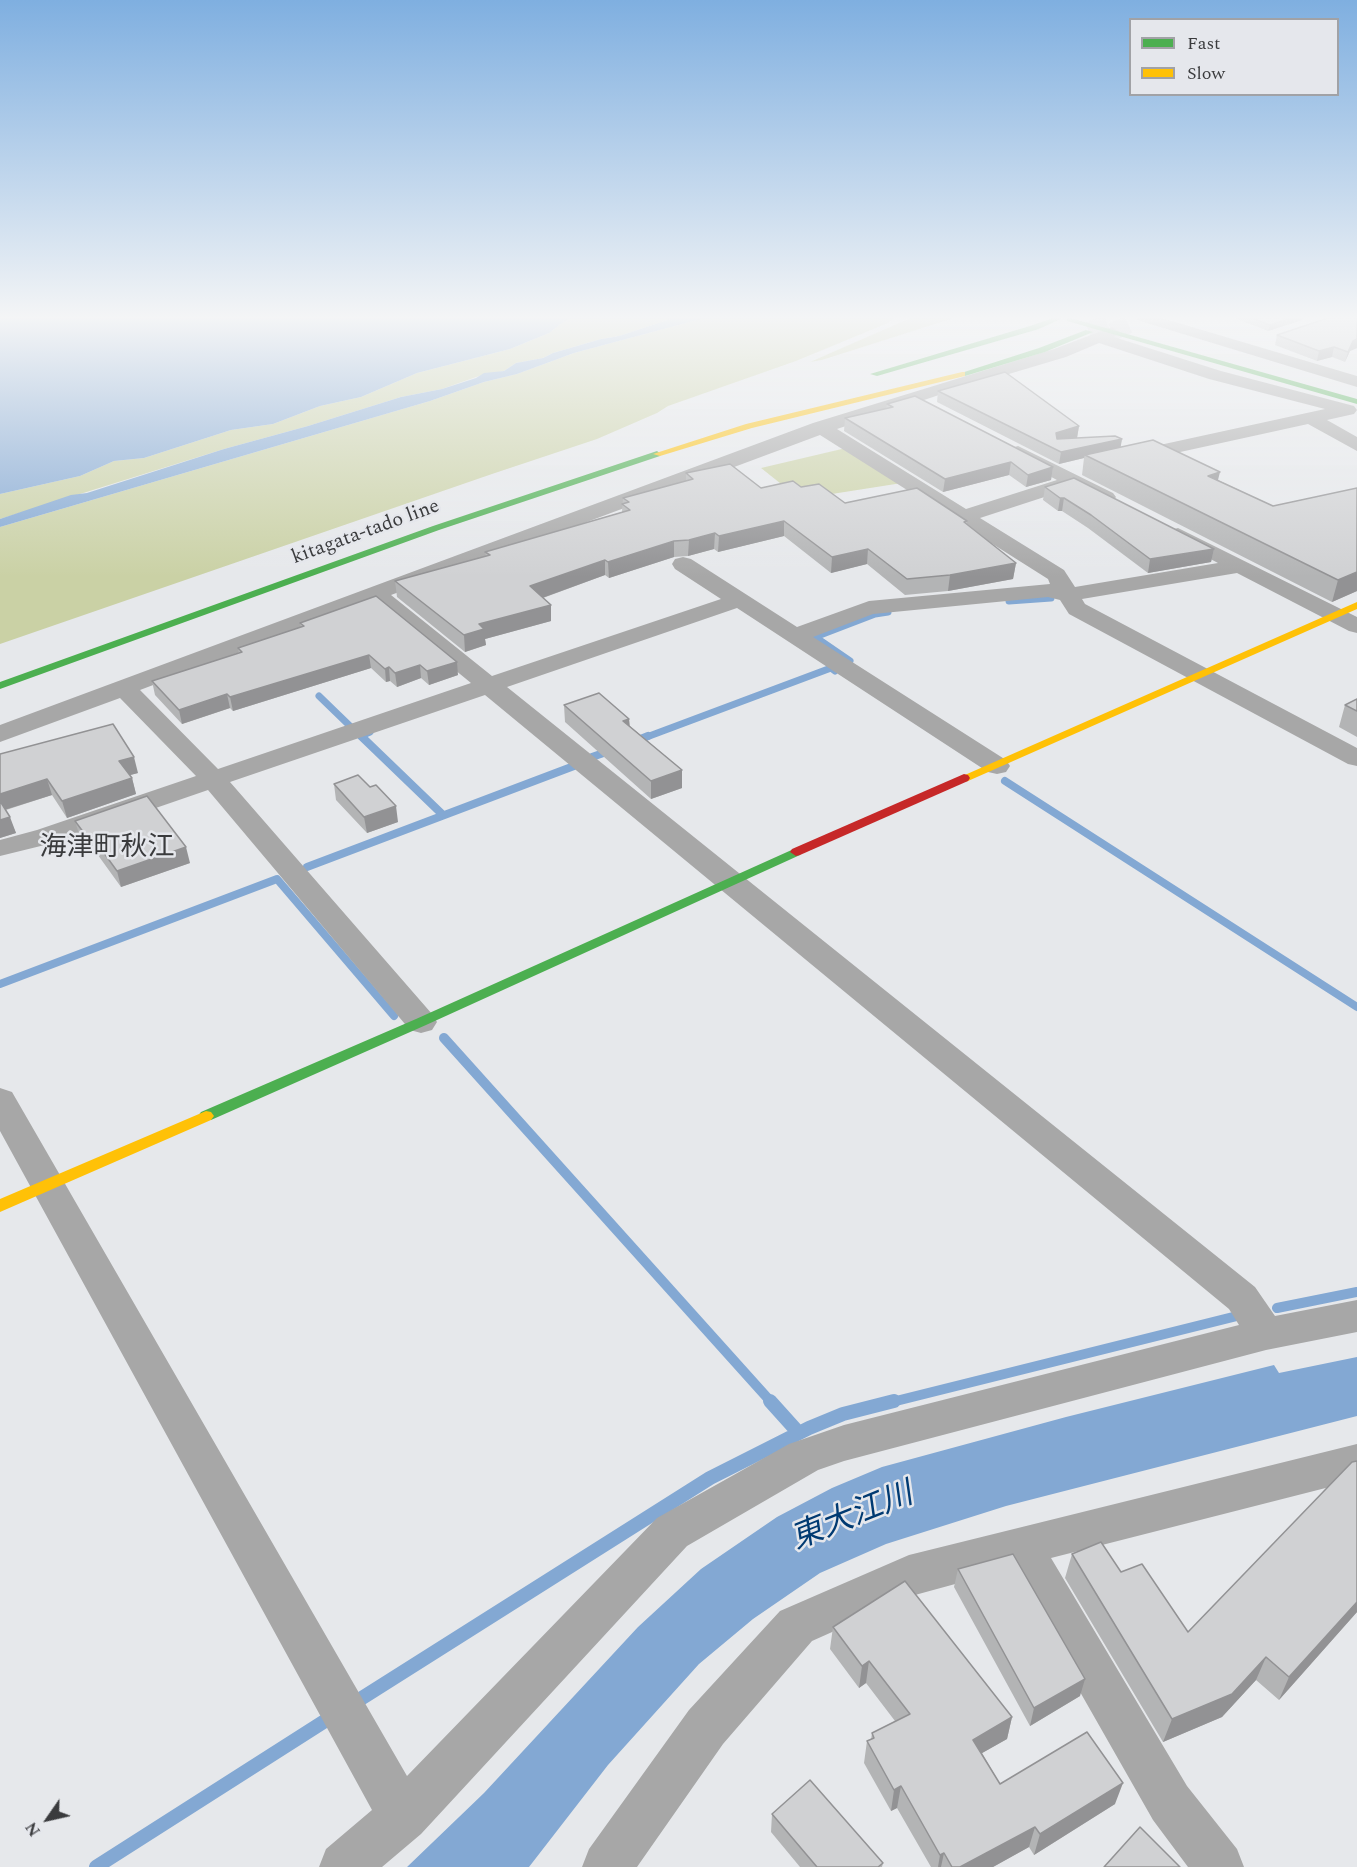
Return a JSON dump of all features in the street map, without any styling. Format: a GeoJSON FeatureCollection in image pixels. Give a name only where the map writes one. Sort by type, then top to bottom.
{"type":"FeatureCollection","features":[{"type":"Feature","properties":{"kind":"main road"},"geometry":{"type":"LineString","coordinates":[[747,425],[802,403]]}},
{"type":"Feature","properties":{"kind":"main road"},"geometry":{"type":"LineString","coordinates":[[747,425],[838,403]]}},
{"type":"Feature","properties":{"kind":"main road"},"geometry":{"type":"LineString","coordinates":[[1339,403],[1354,408]]}},
{"type":"Feature","properties":{"kind":"main road","name":"kitagata-tado line"},"geometry":{"type":"LineString","coordinates":[[0,686],[570,480],[747,425]]}},
{"type":"Feature","properties":{"kind":"main road"},"geometry":{"type":"LineString","coordinates":[[0,1206],[421,1022],[728,882],[997,766],[1357,605]]}},
{"type":"Feature","properties":{"kind":"street"},"geometry":{"type":"LineString","coordinates":[[0,734],[820,427],[896,403]]}},
{"type":"Feature","properties":{"kind":"street"},"geometry":{"type":"LineString","coordinates":[[921,403],[932,409]]}},
{"type":"Feature","properties":{"kind":"street"},"geometry":{"type":"LineString","coordinates":[[1333,403],[1354,408]]}},
{"type":"Feature","properties":{"kind":"street"},"geometry":{"type":"LineString","coordinates":[[1114,460],[1354,408]]}},
{"type":"Feature","properties":{"kind":"street"},"geometry":{"type":"LineString","coordinates":[[1310,418],[1357,445]]}},
{"type":"Feature","properties":{"kind":"street"},"geometry":{"type":"LineString","coordinates":[[820,427],[1056,575],[1077,609],[1357,758]]}},
{"type":"Feature","properties":{"kind":"street"},"geometry":{"type":"LineString","coordinates":[[1005,446],[1125,507]]}},
{"type":"Feature","properties":{"kind":"street"},"geometry":{"type":"LineString","coordinates":[[963,517],[1092,465]]}},
{"type":"Feature","properties":{"kind":"street"},"geometry":{"type":"LineString","coordinates":[[1156,523],[1357,626]]}},
{"type":"Feature","properties":{"kind":"street"},"geometry":{"type":"LineString","coordinates":[[683,564],[997,766]]}},
{"type":"Feature","properties":{"kind":"street"},"geometry":{"type":"LineString","coordinates":[[795,636],[869,608],[1048,590],[1069,595],[1239,566]]}},
{"type":"Feature","properties":{"kind":"street"},"geometry":{"type":"LineString","coordinates":[[376,594],[1242,1298],[1266,1334]]}},
{"type":"Feature","properties":{"kind":"street"},"geometry":{"type":"LineString","coordinates":[[0,848],[47,836],[214,780],[739,600]]}},
{"type":"Feature","properties":{"kind":"street"},"geometry":{"type":"LineString","coordinates":[[124,688],[214,780],[421,1022]]}},
{"type":"Feature","properties":{"kind":"street"},"geometry":{"type":"LineString","coordinates":[[0,1100],[403,1816]]}},
{"type":"Feature","properties":{"kind":"street"},"geometry":{"type":"LineString","coordinates":[[344,1867],[403,1816],[672,1532],[804,1457],[844,1443],[1266,1334],[1357,1316]]}},
{"type":"Feature","properties":{"kind":"street"},"geometry":{"type":"LineString","coordinates":[[607,1867],[706,1727],[796,1626],[909,1576],[1357,1462]]}},
{"type":"Feature","properties":{"kind":"street"},"geometry":{"type":"LineString","coordinates":[[1020,1546],[1170,1803],[1219,1867]]}},
{"type":"Feature","properties":{"kind":"green space"},"geometry":{"type":"Polygon","coordinates":[[[333,403],[381,403],[224,449],[0,519],[0,494],[80,476],[114,461],[144,458],[231,430],[273,424],[333,403]]]}},
{"type":"Feature","properties":{"kind":"green space"},"geometry":{"type":"Polygon","coordinates":[[[423,403],[676,403],[597,439],[0,644],[0,527],[423,403]]]}},
{"type":"Feature","properties":{"kind":"green space"},"geometry":{"type":"Polygon","coordinates":[[[846,448],[902,483],[800,499],[761,468],[846,448]]]}},
{"type":"Feature","properties":{"kind":"water"},"geometry":{"type":"Polygon","coordinates":[[[0,403],[333,403],[273,424],[231,430],[144,458],[114,461],[80,476],[0,494],[0,403]]]}},
{"type":"Feature","properties":{"kind":"water"},"geometry":{"type":"Polygon","coordinates":[[[381,403],[423,403],[0,527],[0,519],[71,495],[87,493],[224,449],[381,403]]]}},
{"type":"Feature","properties":{"kind":"water","name":"東大江川"},"geometry":{"type":"Polygon","coordinates":[[[1357,1357],[1357,1416],[1006,1506],[886,1544],[820,1573],[753,1619],[699,1664],[608,1765],[529,1867],[407,1867],[484,1793],[638,1627],[701,1569],[777,1517],[832,1488],[882,1467],[1066,1417],[1274,1365],[1279,1373],[1357,1357]]]}},
{"type":"Feature","properties":{"kind":"building"},"geometry":{"type":"Polygon","coordinates":[[[929,403],[1053,467],[1028,475],[1011,462],[945,479],[845,418],[893,407],[887,404],[929,403]]]}},
{"type":"Feature","properties":{"kind":"building"},"geometry":{"type":"Polygon","coordinates":[[[962,403],[1048,403],[1079,426],[1056,433],[1057,439],[1115,436],[1122,439],[1061,452],[962,403]]]}},
{"type":"Feature","properties":{"kind":"building"},"geometry":{"type":"Polygon","coordinates":[[[1153,440],[1220,472],[1208,476],[1273,506],[1357,488],[1357,572],[1338,580],[1085,455],[1153,440]]]}},
{"type":"Feature","properties":{"kind":"building"},"geometry":{"type":"Polygon","coordinates":[[[730,464],[761,488],[793,481],[801,487],[819,484],[845,503],[917,488],[967,521],[964,522],[1016,563],[950,575],[907,579],[868,549],[832,557],[784,521],[719,536],[715,533],[689,540],[674,541],[608,562],[605,560],[530,586],[551,605],[479,624],[484,629],[464,635],[395,581],[490,555],[485,552],[630,510],[622,504],[629,502],[623,498],[693,479],[686,473],[730,464]]]}},
{"type":"Feature","properties":{"kind":"building"},"geometry":{"type":"Polygon","coordinates":[[[1074,478],[1214,549],[1150,559],[1091,515],[1045,487],[1074,478]]]}},
{"type":"Feature","properties":{"kind":"building"},"geometry":{"type":"Polygon","coordinates":[[[376,596],[457,662],[427,671],[420,665],[395,673],[389,667],[385,669],[369,655],[230,697],[227,694],[179,710],[152,681],[242,652],[238,648],[304,626],[300,623],[376,596]]]}},
{"type":"Feature","properties":{"kind":"building"},"geometry":{"type":"Polygon","coordinates":[[[599,693],[629,719],[623,721],[682,770],[651,781],[564,705],[599,693]]]}},
{"type":"Feature","properties":{"kind":"building"},"geometry":{"type":"Polygon","coordinates":[[[1357,699],[1357,711],[1345,705],[1357,699]]]}},
{"type":"Feature","properties":{"kind":"building"},"geometry":{"type":"Polygon","coordinates":[[[113,724],[134,757],[119,761],[132,778],[62,801],[47,779],[0,794],[0,754],[113,724]]]}},
{"type":"Feature","properties":{"kind":"building"},"geometry":{"type":"Polygon","coordinates":[[[358,775],[370,787],[376,785],[396,806],[364,817],[334,784],[358,775]]]}},
{"type":"Feature","properties":{"kind":"building"},"geometry":{"type":"Polygon","coordinates":[[[147,796],[186,847],[117,871],[91,835],[84,833],[75,821],[147,796]]]}},
{"type":"Feature","properties":{"kind":"building"},"geometry":{"type":"Polygon","coordinates":[[[0,801],[10,817],[0,820],[0,801]]]}},
{"type":"Feature","properties":{"kind":"building"},"geometry":{"type":"Polygon","coordinates":[[[1357,1461],[1357,1602],[1289,1677],[1266,1657],[1232,1694],[1172,1719],[1072,1554],[1101,1542],[1121,1572],[1142,1564],[1188,1632],[1352,1462],[1357,1461]]]}},
{"type":"Feature","properties":{"kind":"building"},"geometry":{"type":"Polygon","coordinates":[[[1013,1554],[1085,1679],[1034,1708],[958,1569],[1013,1554]]]}},
{"type":"Feature","properties":{"kind":"building"},"geometry":{"type":"Polygon","coordinates":[[[905,1581],[1012,1717],[973,1740],[1000,1784],[1087,1732],[1123,1783],[1040,1834],[1035,1827],[960,1867],[952,1867],[944,1853],[940,1855],[901,1786],[894,1790],[867,1741],[874,1738],[872,1733],[910,1714],[869,1661],[862,1666],[833,1627],[905,1581]]]}},
{"type":"Feature","properties":{"kind":"building"},"geometry":{"type":"Polygon","coordinates":[[[810,1780],[883,1863],[878,1867],[817,1867],[772,1814],[810,1780]]]}},
{"type":"Feature","properties":{"kind":"building"},"geometry":{"type":"Polygon","coordinates":[[[1140,1827],[1180,1867],[1104,1867],[1140,1827]]]}},
{"type":"Feature","properties":{"kind":"waterway"},"geometry":{"type":"LineString","coordinates":[[1009,601],[1051,598]]}},
{"type":"Feature","properties":{"kind":"waterway"},"geometry":{"type":"LineString","coordinates":[[850,661],[815,637],[875,614],[888,612]]}},
{"type":"Feature","properties":{"kind":"waterway"},"geometry":{"type":"LineString","coordinates":[[644,738],[831,668],[835,671]]}},
{"type":"Feature","properties":{"kind":"waterway"},"geometry":{"type":"LineString","coordinates":[[319,696],[351,727]]}},
{"type":"Feature","properties":{"kind":"waterway"},"geometry":{"type":"LineString","coordinates":[[361,736],[370,732]]}},
{"type":"Feature","properties":{"kind":"waterway"},"geometry":{"type":"LineString","coordinates":[[361,736],[443,815]]}},
{"type":"Feature","properties":{"kind":"waterway"},"geometry":{"type":"LineString","coordinates":[[633,742],[648,736]]}},
{"type":"Feature","properties":{"kind":"waterway"},"geometry":{"type":"LineString","coordinates":[[592,757],[612,750]]}},
{"type":"Feature","properties":{"kind":"waterway"},"geometry":{"type":"LineString","coordinates":[[307,867],[574,766]]}},
{"type":"Feature","properties":{"kind":"waterway"},"geometry":{"type":"LineString","coordinates":[[1005,781],[1357,1007]]}},
{"type":"Feature","properties":{"kind":"waterway"},"geometry":{"type":"LineString","coordinates":[[0,984],[277,879],[394,1016]]}},
{"type":"Feature","properties":{"kind":"waterway"},"geometry":{"type":"LineString","coordinates":[[444,1038],[772,1403]]}},
{"type":"Feature","properties":{"kind":"waterway"},"geometry":{"type":"LineString","coordinates":[[1277,1308],[1357,1292]]}},
{"type":"Feature","properties":{"kind":"waterway"},"geometry":{"type":"LineString","coordinates":[[888,1403],[1237,1316]]}},
{"type":"Feature","properties":{"kind":"waterway"},"geometry":{"type":"LineString","coordinates":[[770,1401],[797,1431]]}},
{"type":"Feature","properties":{"kind":"waterway"},"geometry":{"type":"LineString","coordinates":[[362,1698],[710,1478],[809,1428],[843,1414],[894,1401]]}},
{"type":"Feature","properties":{"kind":"waterway"},"geometry":{"type":"LineString","coordinates":[[96,1867],[328,1719]]}},
{"type":"Feature","properties":{"kind":"traffic: fast"},"geometry":{"type":"LineString","coordinates":[[0,686],[436,528],[657,454]]}},
{"type":"Feature","properties":{"kind":"traffic: fast"},"geometry":{"type":"LineString","coordinates":[[206,1116],[421,1022],[796,852]]}},
{"type":"Feature","properties":{"kind":"traffic: slow"},"geometry":{"type":"LineString","coordinates":[[657,454],[749,426],[843,403]]}},
{"type":"Feature","properties":{"kind":"traffic: slow"},"geometry":{"type":"LineString","coordinates":[[964,778],[1357,605]]}},
{"type":"Feature","properties":{"kind":"traffic: slow"},"geometry":{"type":"LineString","coordinates":[[0,1206],[206,1116]]}},
{"type":"Feature","properties":{"kind":"traffic: jam"},"geometry":{"type":"LineString","coordinates":[[796,852],[964,778]]}},
{"type":"Feature","properties":{"kind":"district","name":"海津町秋江"},"geometry":{"type":"Point","coordinates":[107,850]}}]}
